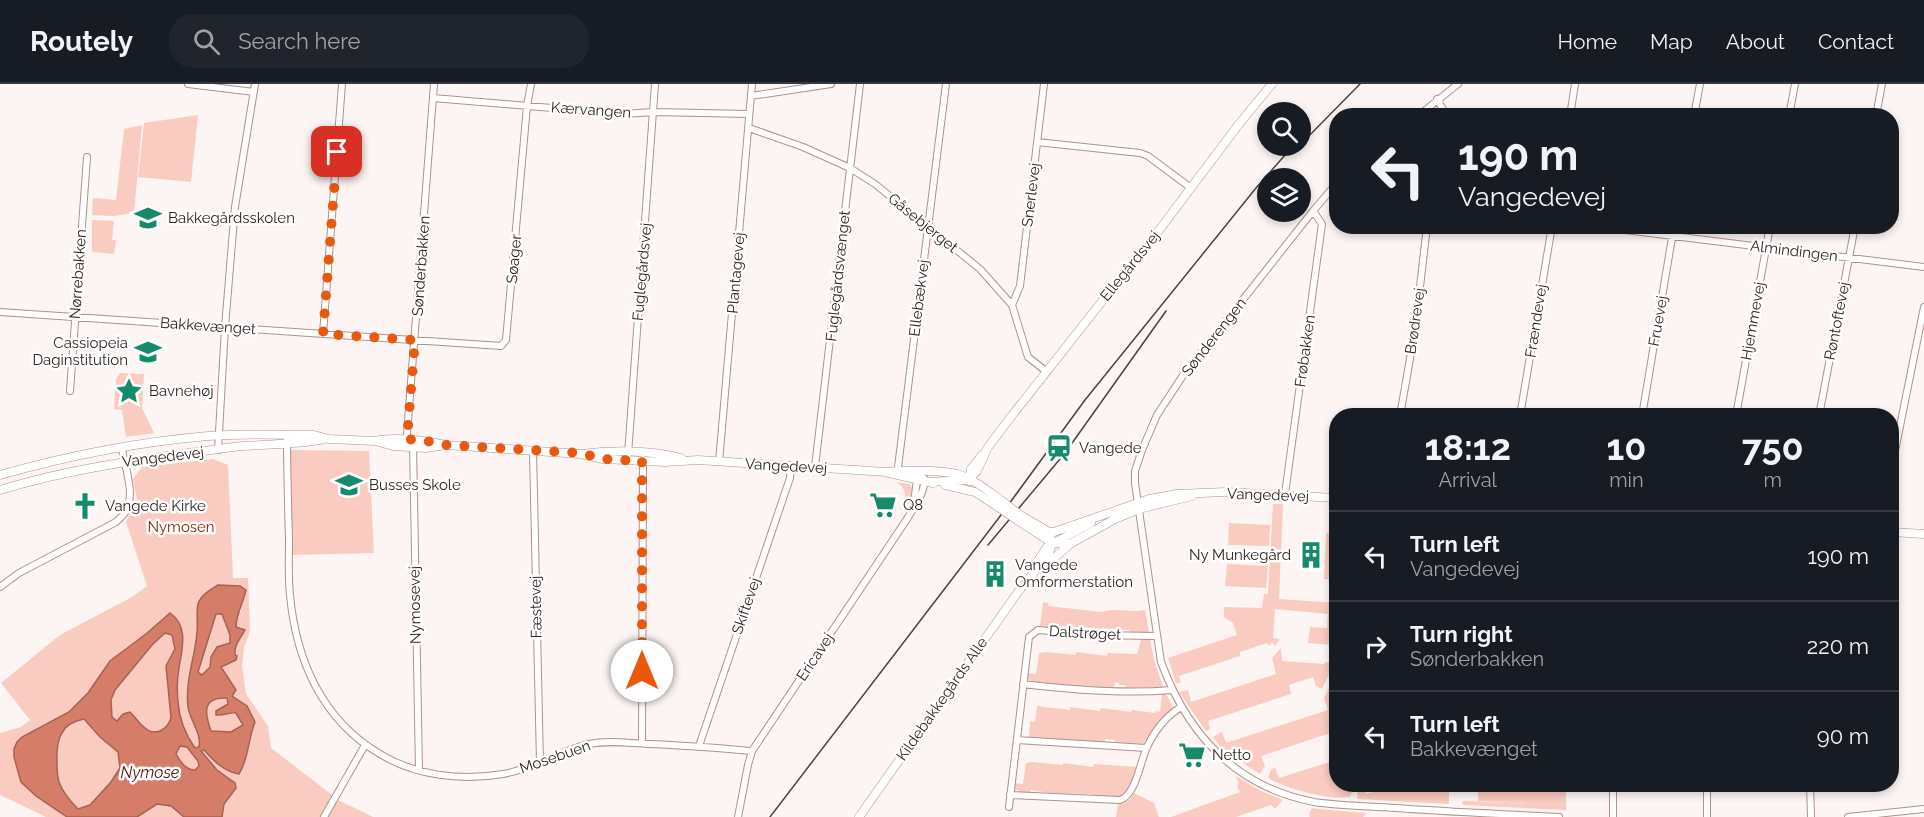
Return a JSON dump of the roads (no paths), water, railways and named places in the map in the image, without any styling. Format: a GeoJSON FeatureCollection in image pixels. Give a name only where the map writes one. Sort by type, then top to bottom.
{"type":"FeatureCollection","features":[{"type":"Feature","properties":{"kind":"street"},"geometry":{"type":"LineString","coordinates":[[188,84],[254,88],[235,207],[218,450]]}},
{"type":"Feature","properties":{"kind":"street"},"geometry":{"type":"LineString","coordinates":[[323,334],[342,84]]}},
{"type":"Feature","properties":{"kind":"street","name":"Sønderbakken"},"geometry":{"type":"LineString","coordinates":[[410,443],[415,340],[434,84]]}},
{"type":"Feature","properties":{"kind":"street","name":"Søager"},"geometry":{"type":"LineString","coordinates":[[415,340],[501,346],[506,340],[527,106],[531,84]]}},
{"type":"Feature","properties":{"kind":"street","name":"Fuglegårdsvej"},"geometry":{"type":"LineString","coordinates":[[627,456],[655,84]]}},
{"type":"Feature","properties":{"kind":"street","name":"Plantagevej"},"geometry":{"type":"LineString","coordinates":[[719,462],[752,84]]}},
{"type":"Feature","properties":{"kind":"street"},"geometry":{"type":"LineString","coordinates":[[751,96],[831,84]]}},
{"type":"Feature","properties":{"kind":"street","name":"Fuglegårdsvænget"},"geometry":{"type":"LineString","coordinates":[[815,467],[860,84]]}},
{"type":"Feature","properties":{"kind":"street","name":"Ellebækvej"},"geometry":{"type":"LineString","coordinates":[[897,473],[946,84]]}},
{"type":"Feature","properties":{"kind":"street","name":"Snerlevej"},"geometry":{"type":"LineString","coordinates":[[1012,304],[1020,286],[1044,84]]}},
{"type":"Feature","properties":{"kind":"street","name":"Ellegårdsvej"},"geometry":{"type":"LineString","coordinates":[[957,474],[988,447],[1139,257],[1272,84]]}},
{"type":"Feature","properties":{"kind":"street"},"geometry":{"type":"LineString","coordinates":[[1427,108],[1458,84]]}},
{"type":"Feature","properties":{"kind":"street"},"geometry":{"type":"LineString","coordinates":[[1571,108],[1575,84]]}},
{"type":"Feature","properties":{"kind":"street"},"geometry":{"type":"LineString","coordinates":[[1696,108],[1700,84]]}},
{"type":"Feature","properties":{"kind":"street"},"geometry":{"type":"LineString","coordinates":[[1790,108],[1795,84]]}},
{"type":"Feature","properties":{"kind":"street"},"geometry":{"type":"LineString","coordinates":[[1878,108],[1882,84]]}},
{"type":"Feature","properties":{"kind":"street","name":"Kærvangen"},"geometry":{"type":"LineString","coordinates":[[433,98],[623,114],[654,112],[749,114]]}},
{"type":"Feature","properties":{"kind":"street"},"geometry":{"type":"LineString","coordinates":[[1437,99],[1442,108]]}},
{"type":"Feature","properties":{"kind":"street","name":"Gåsebjerget"},"geometry":{"type":"LineString","coordinates":[[748,128],[803,147],[850,168],[874,184],[980,269],[1012,304],[1028,357],[1047,372]]}},
{"type":"Feature","properties":{"kind":"street"},"geometry":{"type":"LineString","coordinates":[[1037,142],[1140,153],[1148,156],[1191,188]]}},
{"type":"Feature","properties":{"kind":"street","name":"Nørrebakken"},"geometry":{"type":"LineString","coordinates":[[70,391],[87,157]]}},
{"type":"Feature","properties":{"kind":"street","name":"Sønderengen"},"geometry":{"type":"LineString","coordinates":[[1138,506],[1135,471],[1157,415],[1184,374],[1312,211],[1329,195]]}},
{"type":"Feature","properties":{"kind":"street","name":"Frøbakken"},"geometry":{"type":"LineString","coordinates":[[1285,494],[1322,224],[1312,211]]}},
{"type":"Feature","properties":{"kind":"street","name":"Brødrevej"},"geometry":{"type":"LineString","coordinates":[[1401,408],[1426,234]]}},
{"type":"Feature","properties":{"kind":"street","name":"Frændevej"},"geometry":{"type":"LineString","coordinates":[[1521,408],[1551,234]]}},
{"type":"Feature","properties":{"kind":"street","name":"Almindingen"},"geometry":{"type":"LineString","coordinates":[[1657,234],[1924,267]]}},
{"type":"Feature","properties":{"kind":"street","name":"Hjemmevej"},"geometry":{"type":"LineString","coordinates":[[1737,408],[1768,234]]}},
{"type":"Feature","properties":{"kind":"street","name":"Røntoftevej"},"geometry":{"type":"LineString","coordinates":[[1821,408],[1853,234]]}},
{"type":"Feature","properties":{"kind":"street","name":"Fruevej"},"geometry":{"type":"LineString","coordinates":[[1643,408],[1673,236]]}},
{"type":"Feature","properties":{"kind":"street"},"geometry":{"type":"LineString","coordinates":[[1899,431],[1924,307]]}},
{"type":"Feature","properties":{"kind":"street","name":"Bakkevænget"},"geometry":{"type":"LineString","coordinates":[[0,312],[415,340]]}},
{"type":"Feature","properties":{"kind":"street","name":"Vangedevej"},"geometry":{"type":"LineString","coordinates":[[0,476],[57,460],[122,448],[219,435],[314,441],[329,439],[375,441],[393,438],[410,443],[426,441],[446,445],[581,453],[603,459],[627,456],[665,462],[686,460],[897,473],[922,471],[957,474],[969,479],[1054,549],[1138,506]]}},
{"type":"Feature","properties":{"kind":"street","name":"Vangedevej"},"geometry":{"type":"LineString","coordinates":[[0,489],[38,478],[123,461],[287,439]]}},
{"type":"Feature","properties":{"kind":"street","name":"Mosebuen"},"geometry":{"type":"LineString","coordinates":[[287,439],[290,593],[294,626],[301,655],[326,706],[365,746],[401,766],[445,776],[504,774],[540,763],[586,744],[602,742],[699,746],[752,751]]}},
{"type":"Feature","properties":{"kind":"street","name":"Nymosevej"},"geometry":{"type":"LineString","coordinates":[[410,443],[419,771]]}},
{"type":"Feature","properties":{"kind":"street"},"geometry":{"type":"LineString","coordinates":[[975,492],[969,479],[972,466],[988,447]]}},
{"type":"Feature","properties":{"kind":"street","name":"Ellegårdsvej"},"geometry":{"type":"LineString","coordinates":[[977,471],[988,447]]}},
{"type":"Feature","properties":{"kind":"street"},"geometry":{"type":"LineString","coordinates":[[1,584],[116,522],[126,511],[130,490],[122,448]]}},
{"type":"Feature","properties":{"kind":"street","name":"Fæstevej"},"geometry":{"type":"LineString","coordinates":[[533,451],[540,763]]}},
{"type":"Feature","properties":{"kind":"street"},"geometry":{"type":"LineString","coordinates":[[642,743],[643,457]]}},
{"type":"Feature","properties":{"kind":"street","name":"Skiftevej"},"geometry":{"type":"LineString","coordinates":[[699,746],[790,478],[791,466]]}},
{"type":"Feature","properties":{"kind":"street"},"geometry":{"type":"LineString","coordinates":[[922,471],[924,481],[969,479],[977,471],[979,478],[1000,503]]}},
{"type":"Feature","properties":{"kind":"street","name":"Vangedevej"},"geometry":{"type":"LineString","coordinates":[[897,473],[975,492],[1000,503]]}},
{"type":"Feature","properties":{"kind":"street","name":"Ericavej"},"geometry":{"type":"LineString","coordinates":[[738,817],[747,765],[752,751],[923,492],[924,481]]}},
{"type":"Feature","properties":{"kind":"street","name":"Vangedevej"},"geometry":{"type":"LineString","coordinates":[[1019,519],[1054,532],[1138,506],[1199,494],[1226,492],[1329,497]]}},
{"type":"Feature","properties":{"kind":"street"},"geometry":{"type":"LineString","coordinates":[[1138,506],[1161,662],[1181,707],[1204,738],[1233,766],[1270,789],[1316,802],[1478,815],[1559,817]]}},
{"type":"Feature","properties":{"kind":"street"},"geometry":{"type":"LineString","coordinates":[[1054,549],[1066,536],[1109,514]]}},
{"type":"Feature","properties":{"kind":"street"},"geometry":{"type":"LineString","coordinates":[[1049,532],[1054,549]]}},
{"type":"Feature","properties":{"kind":"street"},"geometry":{"type":"LineString","coordinates":[[1899,532],[1924,534]]}},
{"type":"Feature","properties":{"kind":"street","name":"Kildebakkegårds Alle"},"geometry":{"type":"LineString","coordinates":[[859,817],[1025,582],[1054,549]]}},
{"type":"Feature","properties":{"kind":"street","name":"Dalstrøget"},"geometry":{"type":"LineString","coordinates":[[1009,807],[1029,637],[1038,630],[1092,635],[1156,636]]}},
{"type":"Feature","properties":{"kind":"street"},"geometry":{"type":"LineString","coordinates":[[1023,684],[1149,692],[1172,690]]}},
{"type":"Feature","properties":{"kind":"street"},"geometry":{"type":"LineString","coordinates":[[1010,795],[1120,800],[1126,798],[1146,748],[1161,723],[1181,707]]}},
{"type":"Feature","properties":{"kind":"street"},"geometry":{"type":"LineString","coordinates":[[1017,740],[1146,748]]}},
{"type":"Feature","properties":{"kind":"street"},"geometry":{"type":"LineString","coordinates":[[324,817],[365,746]]}},
{"type":"Feature","properties":{"kind":"street"},"geometry":{"type":"LineString","coordinates":[[1613,817],[1614,792]]}},
{"type":"Feature","properties":{"kind":"street"},"geometry":{"type":"LineString","coordinates":[[1707,792],[1707,817]]}},
{"type":"Feature","properties":{"kind":"street"},"geometry":{"type":"LineString","coordinates":[[1810,792],[1811,817]]}},
{"type":"Feature","properties":{"kind":"street"},"geometry":{"type":"LineString","coordinates":[[1848,817],[1924,809]]}},
{"type":"Feature","properties":{"kind":"water","name":"Nymose"},"geometry":{"type":"Polygon","coordinates":[[[218,585],[240,586],[246,590],[236,622],[236,627],[245,630],[235,648],[236,660],[221,667],[236,690],[232,696],[247,706],[255,722],[245,762],[239,774],[224,768],[204,750],[201,751],[217,770],[235,783],[236,788],[224,804],[222,817],[184,817],[171,806],[157,804],[137,817],[67,817],[36,796],[21,782],[14,757],[17,742],[22,737],[69,712],[88,693],[110,661],[170,613],[180,624],[183,638],[178,680],[180,714],[191,743],[195,748],[199,747],[199,738],[188,707],[189,678],[196,641],[198,604],[204,595],[218,585]],[[216,614],[198,672],[202,675],[210,667],[211,657],[217,647],[230,643],[230,635],[222,614],[216,614]],[[165,633],[152,645],[115,690],[111,700],[112,717],[117,721],[123,714],[130,712],[148,730],[157,732],[169,724],[171,718],[166,666],[175,649],[172,635],[165,633]],[[227,698],[213,700],[207,708],[207,719],[211,731],[231,732],[243,725],[236,713],[216,715],[216,711],[228,704],[227,698]],[[84,719],[70,724],[59,740],[57,775],[63,790],[78,809],[90,805],[111,782],[120,768],[118,752],[84,719]],[[180,746],[176,754],[183,765],[195,770],[199,766],[198,761],[187,747],[180,746]]]}},
{"type":"Feature","properties":{"kind":"tram line"},"geometry":{"type":"LineString","coordinates":[[1336,108],[1360,84]]}},
{"type":"Feature","properties":{"kind":"tram line"},"geometry":{"type":"LineString","coordinates":[[1311,134],[1329,116]]}},
{"type":"Feature","properties":{"kind":"tram line"},"geometry":{"type":"LineString","coordinates":[[770,817],[998,519],[1085,400],[1284,156]]}},
{"type":"Feature","properties":{"kind":"tram line"},"geometry":{"type":"LineString","coordinates":[[988,545],[1065,453],[1166,311]]}},
{"type":"Feature","properties":{"kind":"place","name":"Bakkegårdsskolen"},"geometry":{"type":"Point","coordinates":[148,218]}},
{"type":"Feature","properties":{"kind":"place","name":"Cassiopeia Daginstitution"},"geometry":{"type":"Point","coordinates":[148,352]}},
{"type":"Feature","properties":{"kind":"place","name":"Bavnehøj"},"geometry":{"type":"Point","coordinates":[129,391]}},
{"type":"Feature","properties":{"kind":"place","name":"Vangede"},"geometry":{"type":"Point","coordinates":[1059,448]}},
{"type":"Feature","properties":{"kind":"place","name":"Busses Skole"},"geometry":{"type":"Point","coordinates":[349,485]}},
{"type":"Feature","properties":{"kind":"place","name":"Q8"},"geometry":{"type":"Point","coordinates":[883,505]}},
{"type":"Feature","properties":{"kind":"place","name":"Vangede Kirke"},"geometry":{"type":"Point","coordinates":[85,506]}},
{"type":"Feature","properties":{"kind":"place","name":"Ny Munkegård"},"geometry":{"type":"Point","coordinates":[1311,555]}},
{"type":"Feature","properties":{"kind":"place","name":"Vangede Omformerstation"},"geometry":{"type":"Point","coordinates":[995,574]}},
{"type":"Feature","properties":{"kind":"place","name":"Netto"},"geometry":{"type":"Point","coordinates":[1192,755]}},
{"type":"Feature","properties":{"kind":"park label","name":"Nymosen"},"geometry":{"type":"Point","coordinates":[181,527]}}]}
